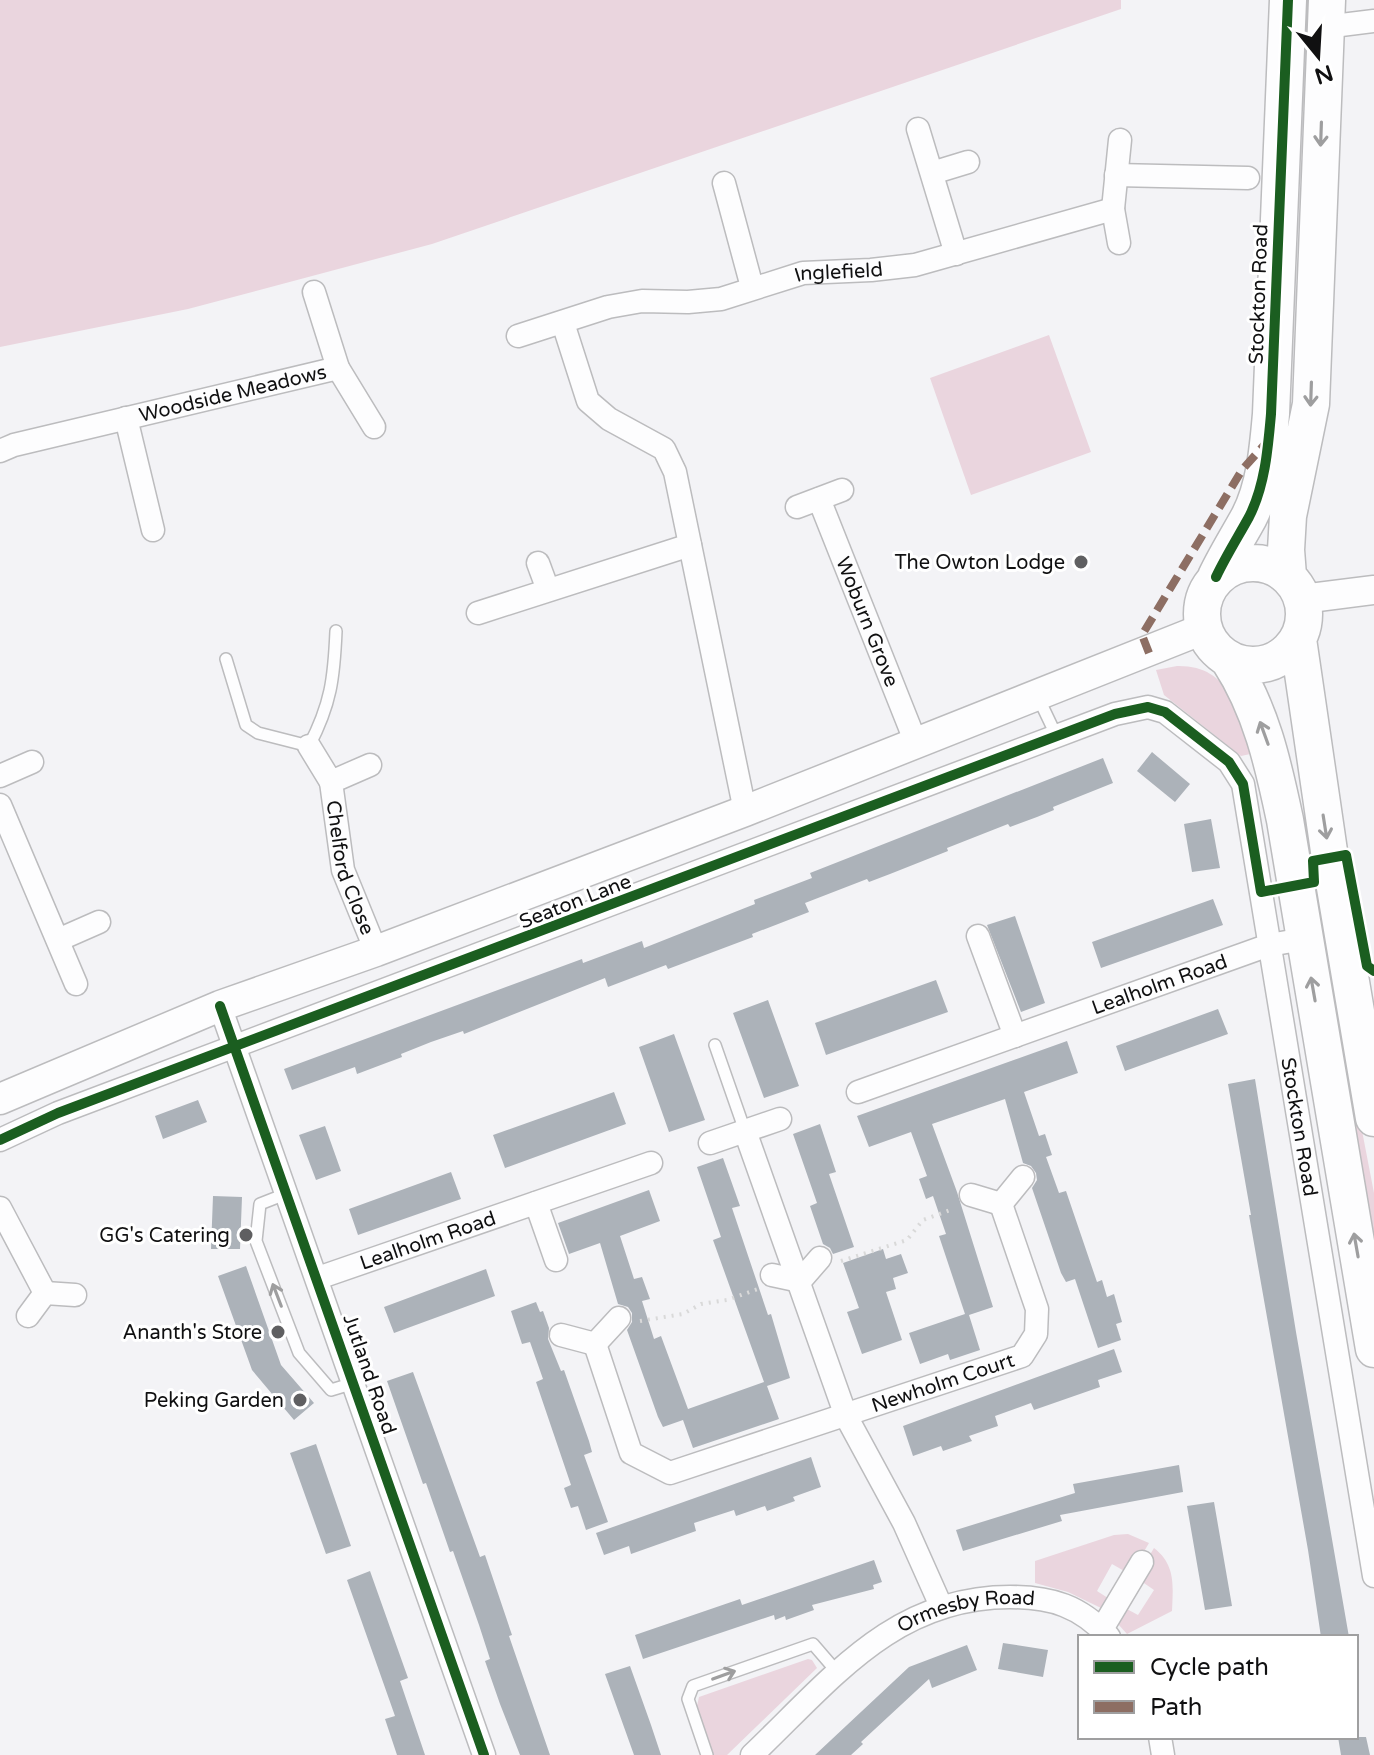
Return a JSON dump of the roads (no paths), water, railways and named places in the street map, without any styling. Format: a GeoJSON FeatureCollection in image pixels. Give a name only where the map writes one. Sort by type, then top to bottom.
{"type":"FeatureCollection","features":[{"type":"Feature","properties":{"kind":"highway","name":"Stockton Road"},"geometry":{"type":"LineString","coordinates":[[1216,577],[1232,542],[1250,516],[1267,459],[1288,0]]}},
{"type":"Feature","properties":{"kind":"highway"},"geometry":{"type":"LineString","coordinates":[[1326,14],[1311,404],[1288,516],[1295,587],[1304,619],[1298,639],[1330,858],[1374,1118]]}},
{"type":"Feature","properties":{"kind":"highway"},"geometry":{"type":"LineString","coordinates":[[1295,587],[1269,565],[1242,563],[1216,577],[1205,593],[1201,611],[1203,629],[1214,648],[1229,660],[1250,665],[1267,663],[1282,656],[1298,639]]}},
{"type":"Feature","properties":{"kind":"highway","name":"Stockton Road"},"geometry":{"type":"LineString","coordinates":[[1229,660],[1252,701],[1270,749],[1374,1349]]}},
{"type":"Feature","properties":{"kind":"main road","name":"Seaton Lane"},"geometry":{"type":"LineString","coordinates":[[0,1099],[220,1006],[376,951],[745,811],[1203,629]]}},
{"type":"Feature","properties":{"kind":"street"},"geometry":{"type":"LineString","coordinates":[[1326,14],[1374,21]]}},
{"type":"Feature","properties":{"kind":"street"},"geometry":{"type":"LineString","coordinates":[[918,129],[956,254]]}},
{"type":"Feature","properties":{"kind":"street"},"geometry":{"type":"LineString","coordinates":[[1119,243],[1113,209],[1120,140]]}},
{"type":"Feature","properties":{"kind":"street"},"geometry":{"type":"LineString","coordinates":[[932,173],[968,162]]}},
{"type":"Feature","properties":{"kind":"street"},"geometry":{"type":"LineString","coordinates":[[1116,175],[1248,178]]}},
{"type":"Feature","properties":{"kind":"street"},"geometry":{"type":"LineString","coordinates":[[724,183],[752,287]]}},
{"type":"Feature","properties":{"kind":"street","name":"Inglefield"},"geometry":{"type":"LineString","coordinates":[[518,336],[608,307],[642,301],[721,299],[803,273],[901,267],[1113,209]]}},
{"type":"Feature","properties":{"kind":"street","name":"Woodside Meadows"},"geometry":{"type":"LineString","coordinates":[[314,292],[338,368],[374,427]]}},
{"type":"Feature","properties":{"kind":"street"},"geometry":{"type":"LineString","coordinates":[[563,323],[588,401],[609,419],[664,449],[675,472],[745,811]]}},
{"type":"Feature","properties":{"kind":"street","name":"Woodside Meadows"},"geometry":{"type":"LineString","coordinates":[[0,451],[14,445],[338,368]]}},
{"type":"Feature","properties":{"kind":"street","name":"Woodside Meadows"},"geometry":{"type":"LineString","coordinates":[[126,418],[153,530]]}},
{"type":"Feature","properties":{"kind":"street"},"geometry":{"type":"LineString","coordinates":[[797,507],[842,490]]}},
{"type":"Feature","properties":{"kind":"street","name":"Woburn Grove"},"geometry":{"type":"LineString","coordinates":[[819,499],[916,743]]}},
{"type":"Feature","properties":{"kind":"street"},"geometry":{"type":"LineString","coordinates":[[478,613],[690,545]]}},
{"type":"Feature","properties":{"kind":"street"},"geometry":{"type":"LineString","coordinates":[[538,563],[548,590]]}},
{"type":"Feature","properties":{"kind":"street"},"geometry":{"type":"LineString","coordinates":[[1295,587],[1374,590]]}},
{"type":"Feature","properties":{"kind":"street","name":"Seaton Lane"},"geometry":{"type":"LineString","coordinates":[[0,1140],[58,1113],[1115,714],[1148,707],[1165,712]]}},
{"type":"Feature","properties":{"kind":"street","name":"Stockton Road"},"geometry":{"type":"LineString","coordinates":[[1165,712],[1229,762],[1243,784],[1374,1576]]}},
{"type":"Feature","properties":{"kind":"street","name":"Chelford Close"},"geometry":{"type":"LineString","coordinates":[[309,746],[331,782],[343,870],[376,951]]}},
{"type":"Feature","properties":{"kind":"street"},"geometry":{"type":"LineString","coordinates":[[0,776],[32,762]]}},
{"type":"Feature","properties":{"kind":"street","name":"Chelford Close"},"geometry":{"type":"LineString","coordinates":[[331,782],[370,765]]}},
{"type":"Feature","properties":{"kind":"street"},"geometry":{"type":"LineString","coordinates":[[0,805],[76,984]]}},
{"type":"Feature","properties":{"kind":"street"},"geometry":{"type":"LineString","coordinates":[[58,940],[99,922]]}},
{"type":"Feature","properties":{"kind":"street"},"geometry":{"type":"LineString","coordinates":[[978,936],[1015,1036]]}},
{"type":"Feature","properties":{"kind":"street","name":"Lealholm Road"},"geometry":{"type":"LineString","coordinates":[[858,1092],[1269,945],[1304,939]]}},
{"type":"Feature","properties":{"kind":"street","name":"Jutland Road"},"geometry":{"type":"LineString","coordinates":[[220,1006],[484,1755]]}},
{"type":"Feature","properties":{"kind":"street"},"geometry":{"type":"LineString","coordinates":[[710,1143],[780,1119]]}},
{"type":"Feature","properties":{"kind":"street","name":"Newholm Court"},"geometry":{"type":"LineString","coordinates":[[745,1131],[846,1416],[904,1523],[941,1606]]}},
{"type":"Feature","properties":{"kind":"street","name":"Lealholm Road"},"geometry":{"type":"LineString","coordinates":[[318,1278],[651,1163]]}},
{"type":"Feature","properties":{"kind":"street"},"geometry":{"type":"LineString","coordinates":[[967,1201],[1001,1204],[1023,1177]]}},
{"type":"Feature","properties":{"kind":"street"},"geometry":{"type":"LineString","coordinates":[[536,1203],[556,1260]]}},
{"type":"Feature","properties":{"kind":"street","name":"Newholm Court"},"geometry":{"type":"LineString","coordinates":[[595,1344],[631,1453],[670,1473],[1022,1356],[1036,1334],[1037,1309],[1001,1204]]}},
{"type":"Feature","properties":{"kind":"street"},"geometry":{"type":"LineString","coordinates":[[0,1208],[45,1293]]}},
{"type":"Feature","properties":{"kind":"street"},"geometry":{"type":"LineString","coordinates":[[768,1281],[800,1281],[826,1261]]}},
{"type":"Feature","properties":{"kind":"street"},"geometry":{"type":"LineString","coordinates":[[45,1293],[75,1295]]}},
{"type":"Feature","properties":{"kind":"street"},"geometry":{"type":"LineString","coordinates":[[28,1316],[45,1293]]}},
{"type":"Feature","properties":{"kind":"street"},"geometry":{"type":"LineString","coordinates":[[561,1335],[595,1344],[627,1321]]}},
{"type":"Feature","properties":{"kind":"street","name":"Ormesby Road"},"geometry":{"type":"LineString","coordinates":[[752,1755],[874,1640],[941,1606],[979,1597],[1026,1597],[1065,1604],[1105,1633],[1142,1562]]}},
{"type":"Feature","properties":{"kind":"lane"},"geometry":{"type":"LineString","coordinates":[[226,659],[246,725],[258,733],[309,746],[325,715],[334,676],[336,631]]}},
{"type":"Feature","properties":{"kind":"lane"},"geometry":{"type":"LineString","coordinates":[[1037,695],[1057,738]]}},
{"type":"Feature","properties":{"kind":"lane"},"geometry":{"type":"LineString","coordinates":[[715,1045],[745,1131]]}},
{"type":"Feature","properties":{"kind":"lane"},"geometry":{"type":"LineString","coordinates":[[288,1193],[260,1204],[256,1241],[299,1353],[331,1390],[354,1383]]}},
{"type":"Feature","properties":{"kind":"lane"},"geometry":{"type":"LineString","coordinates":[[707,1755],[688,1699],[693,1686],[813,1644],[838,1673]]}},
{"type":"Feature","properties":{"kind":"place","name":"The Owton Lodge"},"geometry":{"type":"Point","coordinates":[1081,562]}},
{"type":"Feature","properties":{"kind":"place","name":"GG's Catering"},"geometry":{"type":"Point","coordinates":[246,1235]}},
{"type":"Feature","properties":{"kind":"place","name":"Ananth's Store"},"geometry":{"type":"Point","coordinates":[278,1332]}},
{"type":"Feature","properties":{"kind":"place","name":"Peking Garden"},"geometry":{"type":"Point","coordinates":[300,1400]}}]}
